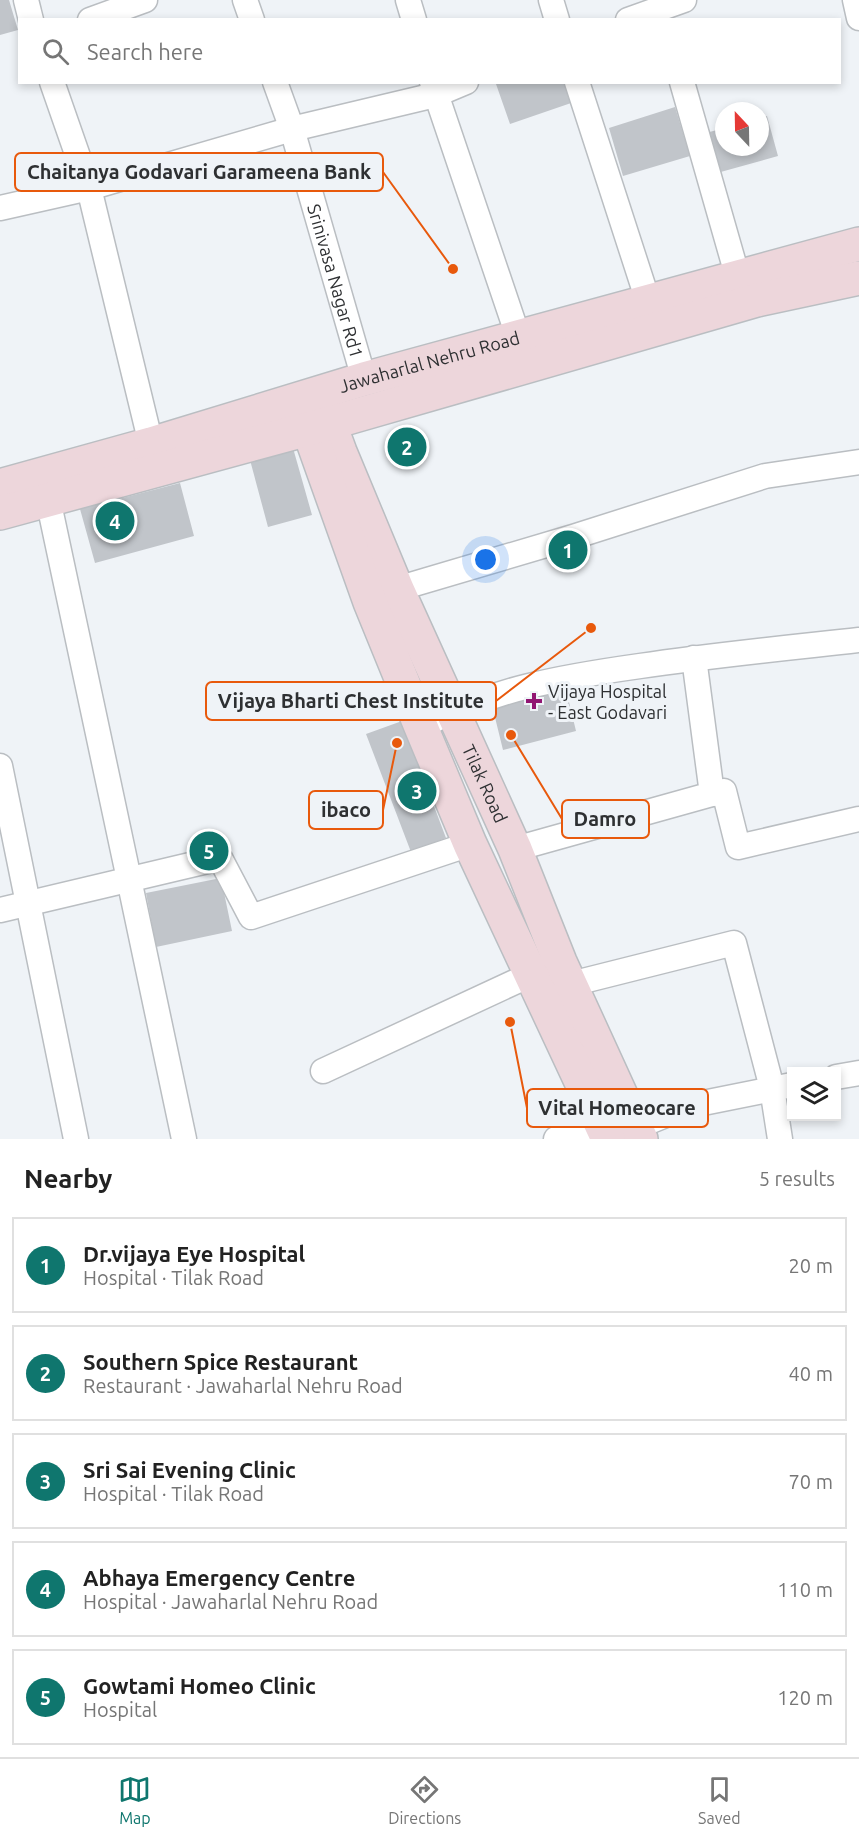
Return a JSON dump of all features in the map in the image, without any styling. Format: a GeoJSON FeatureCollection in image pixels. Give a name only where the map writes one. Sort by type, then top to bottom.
{"type":"FeatureCollection","features":[{"type":"Feature","properties":{"kind":"main road","name":"Jawaharlal Nehru Road"},"geometry":{"type":"LineString","coordinates":[[0,486],[45,487],[314,411],[364,379],[859,244]]}},
{"type":"Feature","properties":{"kind":"main road","name":"Jawaharlal Nehru Road"},"geometry":{"type":"LineString","coordinates":[[0,513],[45,487],[151,444],[314,411],[374,409],[757,300],[859,278]]}},
{"type":"Feature","properties":{"kind":"main road","name":"Tilak Road"},"geometry":{"type":"LineString","coordinates":[[314,411],[384,595],[420,727],[470,844],[532,974],[621,1132]]}},
{"type":"Feature","properties":{"kind":"main road","name":"Tilak Road"},"geometry":{"type":"LineString","coordinates":[[384,595],[451,710],[514,849],[571,984],[621,1132]]}},
{"type":"Feature","properties":{"kind":"street"},"geometry":{"type":"LineString","coordinates":[[26,0],[30,18]]}},
{"type":"Feature","properties":{"kind":"street"},"geometry":{"type":"LineString","coordinates":[[96,18],[145,0]]}},
{"type":"Feature","properties":{"kind":"street"},"geometry":{"type":"LineString","coordinates":[[245,0],[251,18]]}},
{"type":"Feature","properties":{"kind":"street"},"geometry":{"type":"LineString","coordinates":[[408,0],[413,18]]}},
{"type":"Feature","properties":{"kind":"street"},"geometry":{"type":"LineString","coordinates":[[551,0],[556,18]]}},
{"type":"Feature","properties":{"kind":"street"},"geometry":{"type":"LineString","coordinates":[[633,18],[684,0]]}},
{"type":"Feature","properties":{"kind":"street"},"geometry":{"type":"LineString","coordinates":[[855,0],[859,18]]}},
{"type":"Feature","properties":{"kind":"street"},"geometry":{"type":"LineString","coordinates":[[53,84],[89,188],[151,444]]}},
{"type":"Feature","properties":{"kind":"street","name":"Srinivasa Nagar Rd1"},"geometry":{"type":"LineString","coordinates":[[276,84],[292,129],[364,379]]}},
{"type":"Feature","properties":{"kind":"street"},"geometry":{"type":"LineString","coordinates":[[0,208],[89,188],[457,84]]}},
{"type":"Feature","properties":{"kind":"street"},"geometry":{"type":"LineString","coordinates":[[578,84],[648,301]]}},
{"type":"Feature","properties":{"kind":"street"},"geometry":{"type":"LineString","coordinates":[[683,84],[738,278]]}},
{"type":"Feature","properties":{"kind":"street"},"geometry":{"type":"LineString","coordinates":[[434,89],[518,336]]}},
{"type":"Feature","properties":{"kind":"street"},"geometry":{"type":"LineString","coordinates":[[384,595],[765,476],[859,462]]}},
{"type":"Feature","properties":{"kind":"street"},"geometry":{"type":"LineString","coordinates":[[45,487],[96,715],[128,880],[184,1139]]}},
{"type":"Feature","properties":{"kind":"street"},"geometry":{"type":"LineString","coordinates":[[420,727],[451,710],[489,696],[562,677],[694,658],[859,640]]}},
{"type":"Feature","properties":{"kind":"street"},"geometry":{"type":"LineString","coordinates":[[694,658],[712,794]]}},
{"type":"Feature","properties":{"kind":"street"},"geometry":{"type":"LineString","coordinates":[[0,766],[76,1139]]}},
{"type":"Feature","properties":{"kind":"street"},"geometry":{"type":"LineString","coordinates":[[514,849],[724,791],[738,847],[859,819]]}},
{"type":"Feature","properties":{"kind":"street"},"geometry":{"type":"LineString","coordinates":[[0,910],[220,858],[251,917],[470,844]]}},
{"type":"Feature","properties":{"kind":"street"},"geometry":{"type":"LineString","coordinates":[[571,984],[734,943],[782,1087],[780,1139]]}},
{"type":"Feature","properties":{"kind":"street"},"geometry":{"type":"LineString","coordinates":[[323,1071],[532,974]]}},
{"type":"Feature","properties":{"kind":"street"},"geometry":{"type":"LineString","coordinates":[[841,1076],[859,1073]]}},
{"type":"Feature","properties":{"kind":"street"},"geometry":{"type":"LineString","coordinates":[[556,1139],[621,1132],[688,1106],[782,1087]]}},
{"type":"Feature","properties":{"kind":"building"},"geometry":{"type":"Polygon","coordinates":[[[0,0],[9,0],[18,30],[0,35],[0,0]]]}},
{"type":"Feature","properties":{"kind":"building"},"geometry":{"type":"Polygon","coordinates":[[[496,84],[568,84],[574,102],[510,124],[496,84]]]}},
{"type":"Feature","properties":{"kind":"building"},"geometry":{"type":"Polygon","coordinates":[[[675,107],[690,156],[623,176],[609,128],[675,107]]]}},
{"type":"Feature","properties":{"kind":"building"},"geometry":{"type":"Polygon","coordinates":[[[769,123],[778,156],[717,173],[706,133],[715,130],[715,156],[769,156],[769,123]]]}},
{"type":"Feature","properties":{"kind":"building"},"geometry":{"type":"Polygon","coordinates":[[[293,448],[312,515],[268,527],[250,460],[293,448]]]}},
{"type":"Feature","properties":{"kind":"building"},"geometry":{"type":"Polygon","coordinates":[[[180,483],[194,536],[95,563],[80,509],[180,483]]]}},
{"type":"Feature","properties":{"kind":"building"},"geometry":{"type":"Polygon","coordinates":[[[563,677],[576,731],[503,750],[490,697],[563,677]]]}},
{"type":"Feature","properties":{"kind":"building"},"geometry":{"type":"Polygon","coordinates":[[[402,721],[446,838],[411,852],[366,734],[402,721]]]}},
{"type":"Feature","properties":{"kind":"building"},"geometry":{"type":"Polygon","coordinates":[[[221,878],[232,931],[156,947],[146,893],[221,878]]]}},
{"type":"Feature","properties":{"kind":"place","name":"Chaitanya Godavari Garameena Bank"},"geometry":{"type":"Point","coordinates":[453,269]}},
{"type":"Feature","properties":{"kind":"place","name":"Southern Spice Restaurant"},"geometry":{"type":"Point","coordinates":[407,447]}},
{"type":"Feature","properties":{"kind":"place","name":"Abhaya Emergency Centre"},"geometry":{"type":"Point","coordinates":[115,521]}},
{"type":"Feature","properties":{"kind":"place","name":"Dr.vijaya Eye Hospital"},"geometry":{"type":"Point","coordinates":[568,550]}},
{"type":"Feature","properties":{"kind":"place","name":"Vijaya Bharti Chest Institute"},"geometry":{"type":"Point","coordinates":[591,628]}},
{"type":"Feature","properties":{"kind":"place","name":"Vijaya Hospital - East Godavari"},"geometry":{"type":"Point","coordinates":[534,701]}},
{"type":"Feature","properties":{"kind":"place","name":"Damro"},"geometry":{"type":"Point","coordinates":[511,735]}},
{"type":"Feature","properties":{"kind":"place","name":"ibaco"},"geometry":{"type":"Point","coordinates":[397,743]}},
{"type":"Feature","properties":{"kind":"place","name":"Sri Sai Evening Clinic"},"geometry":{"type":"Point","coordinates":[417,791]}},
{"type":"Feature","properties":{"kind":"place","name":"Gowtami Homeo Clinic"},"geometry":{"type":"Point","coordinates":[209,851]}},
{"type":"Feature","properties":{"kind":"place","name":"Vital Homeocare"},"geometry":{"type":"Point","coordinates":[510,1022]}}]}
